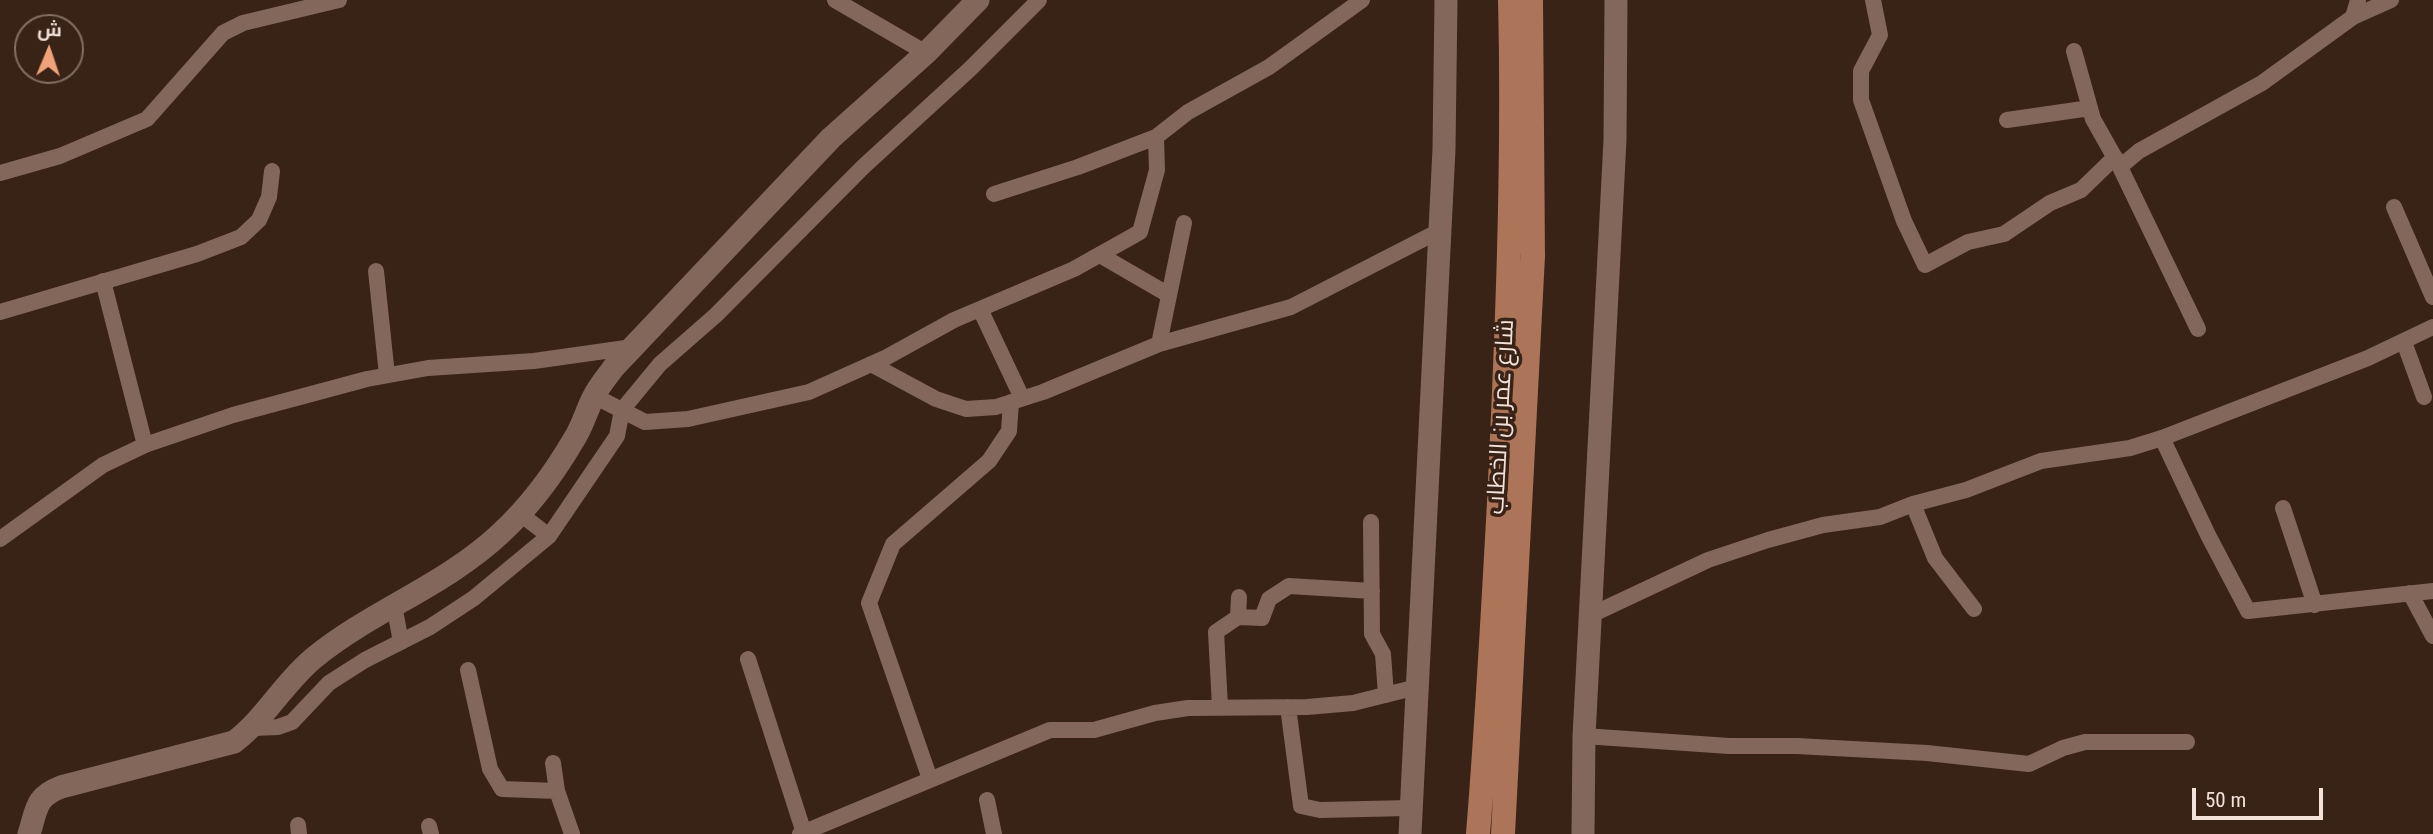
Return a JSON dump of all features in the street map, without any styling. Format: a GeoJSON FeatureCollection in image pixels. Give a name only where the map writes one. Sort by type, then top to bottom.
{"type":"FeatureCollection","features":[{"type":"Feature","properties":{"kind":"main road","name":"شارع عمر بن الخطاب"},"geometry":{"type":"LineString","coordinates":[[1478,834],[1487,719],[1507,341],[1510,249],[1510,0]]}},
{"type":"Feature","properties":{"kind":"main road","name":"شارع عمر بن الخطاب"},"geometry":{"type":"LineString","coordinates":[[1503,834],[1534,256],[1531,0]]}},
{"type":"Feature","properties":{"kind":"street"},"geometry":{"type":"LineString","coordinates":[[0,173],[60,156],[147,119],[223,33],[243,23],[339,0]]}},
{"type":"Feature","properties":{"kind":"street"},"geometry":{"type":"LineString","coordinates":[[835,0],[926,53]]}},
{"type":"Feature","properties":{"kind":"street"},"geometry":{"type":"LineString","coordinates":[[29,834],[41,799],[46,793],[234,742],[253,728],[288,681],[313,658],[358,625],[449,575],[500,534],[536,495],[575,440],[594,396],[614,367],[831,138],[926,53],[978,0]]}},
{"type":"Feature","properties":{"kind":"street"},"geometry":{"type":"LineString","coordinates":[[253,728],[292,722],[329,683],[430,627],[474,598],[549,536],[617,436],[622,410],[660,364],[716,315],[863,167],[970,69],[1039,0]]}},
{"type":"Feature","properties":{"kind":"street"},"geometry":{"type":"LineString","coordinates":[[994,194],[1078,167],[1156,137],[1188,112],[1269,67],[1362,0]]}},
{"type":"Feature","properties":{"kind":"street"},"geometry":{"type":"LineString","coordinates":[[1410,834],[1441,230],[1446,0]]}},
{"type":"Feature","properties":{"kind":"street"},"geometry":{"type":"LineString","coordinates":[[1583,834],[1584,736],[1615,154],[1616,0]]}},
{"type":"Feature","properties":{"kind":"street"},"geometry":{"type":"LineString","coordinates":[[1873,0],[1880,36],[1861,71],[1861,100],[1904,221],[1925,265],[1968,242],[2004,234],[2050,203],[2081,190],[2118,162],[2262,83],[2353,17],[2390,0]]}},
{"type":"Feature","properties":{"kind":"street"},"geometry":{"type":"LineString","coordinates":[[2353,17],[2358,0]]}},
{"type":"Feature","properties":{"kind":"street"},"geometry":{"type":"LineString","coordinates":[[2074,51],[2093,119],[2118,162],[2198,329]]}},
{"type":"Feature","properties":{"kind":"street"},"geometry":{"type":"LineString","coordinates":[[2007,120],[2090,107]]}},
{"type":"Feature","properties":{"kind":"street"},"geometry":{"type":"LineString","coordinates":[[594,396],[645,422],[688,419],[809,393],[871,365],[954,320],[1074,269],[1140,232],[1157,170],[1156,137]]}},
{"type":"Feature","properties":{"kind":"street"},"geometry":{"type":"LineString","coordinates":[[0,313],[197,254],[241,237],[259,220],[270,197],[272,171]]}},
{"type":"Feature","properties":{"kind":"street"},"geometry":{"type":"LineString","coordinates":[[2393,207],[2433,297]]}},
{"type":"Feature","properties":{"kind":"street"},"geometry":{"type":"LineString","coordinates":[[1159,344],[1184,223]]}},
{"type":"Feature","properties":{"kind":"street"},"geometry":{"type":"LineString","coordinates":[[871,365],[936,399],[966,408],[996,407],[1159,344],[1291,307],[1441,230]]}},
{"type":"Feature","properties":{"kind":"street"},"geometry":{"type":"LineString","coordinates":[[1100,255],[1169,295]]}},
{"type":"Feature","properties":{"kind":"street"},"geometry":{"type":"LineString","coordinates":[[376,271],[387,375]]}},
{"type":"Feature","properties":{"kind":"street"},"geometry":{"type":"LineString","coordinates":[[103,281],[145,445]]}},
{"type":"Feature","properties":{"kind":"street"},"geometry":{"type":"LineString","coordinates":[[930,779],[869,603],[893,544],[989,461],[1009,430],[1016,400],[980,309]]}},
{"type":"Feature","properties":{"kind":"street"},"geometry":{"type":"LineString","coordinates":[[1591,615],[1708,560],[1823,524],[1880,517],[1913,504],[1966,490],[2040,461],[2130,448],[2162,438],[2404,342],[2433,327]]}},
{"type":"Feature","properties":{"kind":"street"},"geometry":{"type":"LineString","coordinates":[[2404,342],[2424,397]]}},
{"type":"Feature","properties":{"kind":"street"},"geometry":{"type":"LineString","coordinates":[[0,539],[103,465],[145,445],[233,415],[387,375],[428,368],[534,361],[633,346]]}},
{"type":"Feature","properties":{"kind":"street"},"geometry":{"type":"LineString","coordinates":[[2162,438],[2248,611],[2433,591]]}},
{"type":"Feature","properties":{"kind":"street"},"geometry":{"type":"LineString","coordinates":[[1913,504],[1935,558],[1974,610]]}},
{"type":"Feature","properties":{"kind":"street"},"geometry":{"type":"LineString","coordinates":[[2283,508],[2315,605]]}},
{"type":"Feature","properties":{"kind":"street"},"geometry":{"type":"LineString","coordinates":[[519,513],[549,536]]}},
{"type":"Feature","properties":{"kind":"street"},"geometry":{"type":"LineString","coordinates":[[1371,522],[1372,634],[1383,654],[1386,695]]}},
{"type":"Feature","properties":{"kind":"street"},"geometry":{"type":"LineString","coordinates":[[1220,707],[1216,632],[1238,617],[1262,618],[1269,599],[1289,586],[1372,591]]}},
{"type":"Feature","properties":{"kind":"street"},"geometry":{"type":"LineString","coordinates":[[2410,593],[2433,636]]}},
{"type":"Feature","properties":{"kind":"street"},"geometry":{"type":"LineString","coordinates":[[1238,617],[1239,597]]}},
{"type":"Feature","properties":{"kind":"street"},"geometry":{"type":"LineString","coordinates":[[394,605],[401,642]]}},
{"type":"Feature","properties":{"kind":"street"},"geometry":{"type":"LineString","coordinates":[[748,659],[802,833],[1050,730],[1094,730],[1155,713],[1220,707],[1353,703],[1417,687]]}},
{"type":"Feature","properties":{"kind":"street"},"geometry":{"type":"LineString","coordinates":[[468,670],[490,769],[502,789],[558,791]]}},
{"type":"Feature","properties":{"kind":"street"},"geometry":{"type":"LineString","coordinates":[[1288,707],[1301,806],[1320,810],[1410,808]]}},
{"type":"Feature","properties":{"kind":"street"},"geometry":{"type":"LineString","coordinates":[[1584,736],[1729,746],[1797,746],[1927,753],[2029,764],[2063,748],[2085,742],[2187,742]]}},
{"type":"Feature","properties":{"kind":"street"},"geometry":{"type":"LineString","coordinates":[[553,763],[558,791],[572,834]]}},
{"type":"Feature","properties":{"kind":"street"},"geometry":{"type":"LineString","coordinates":[[987,800],[994,834]]}}]}
